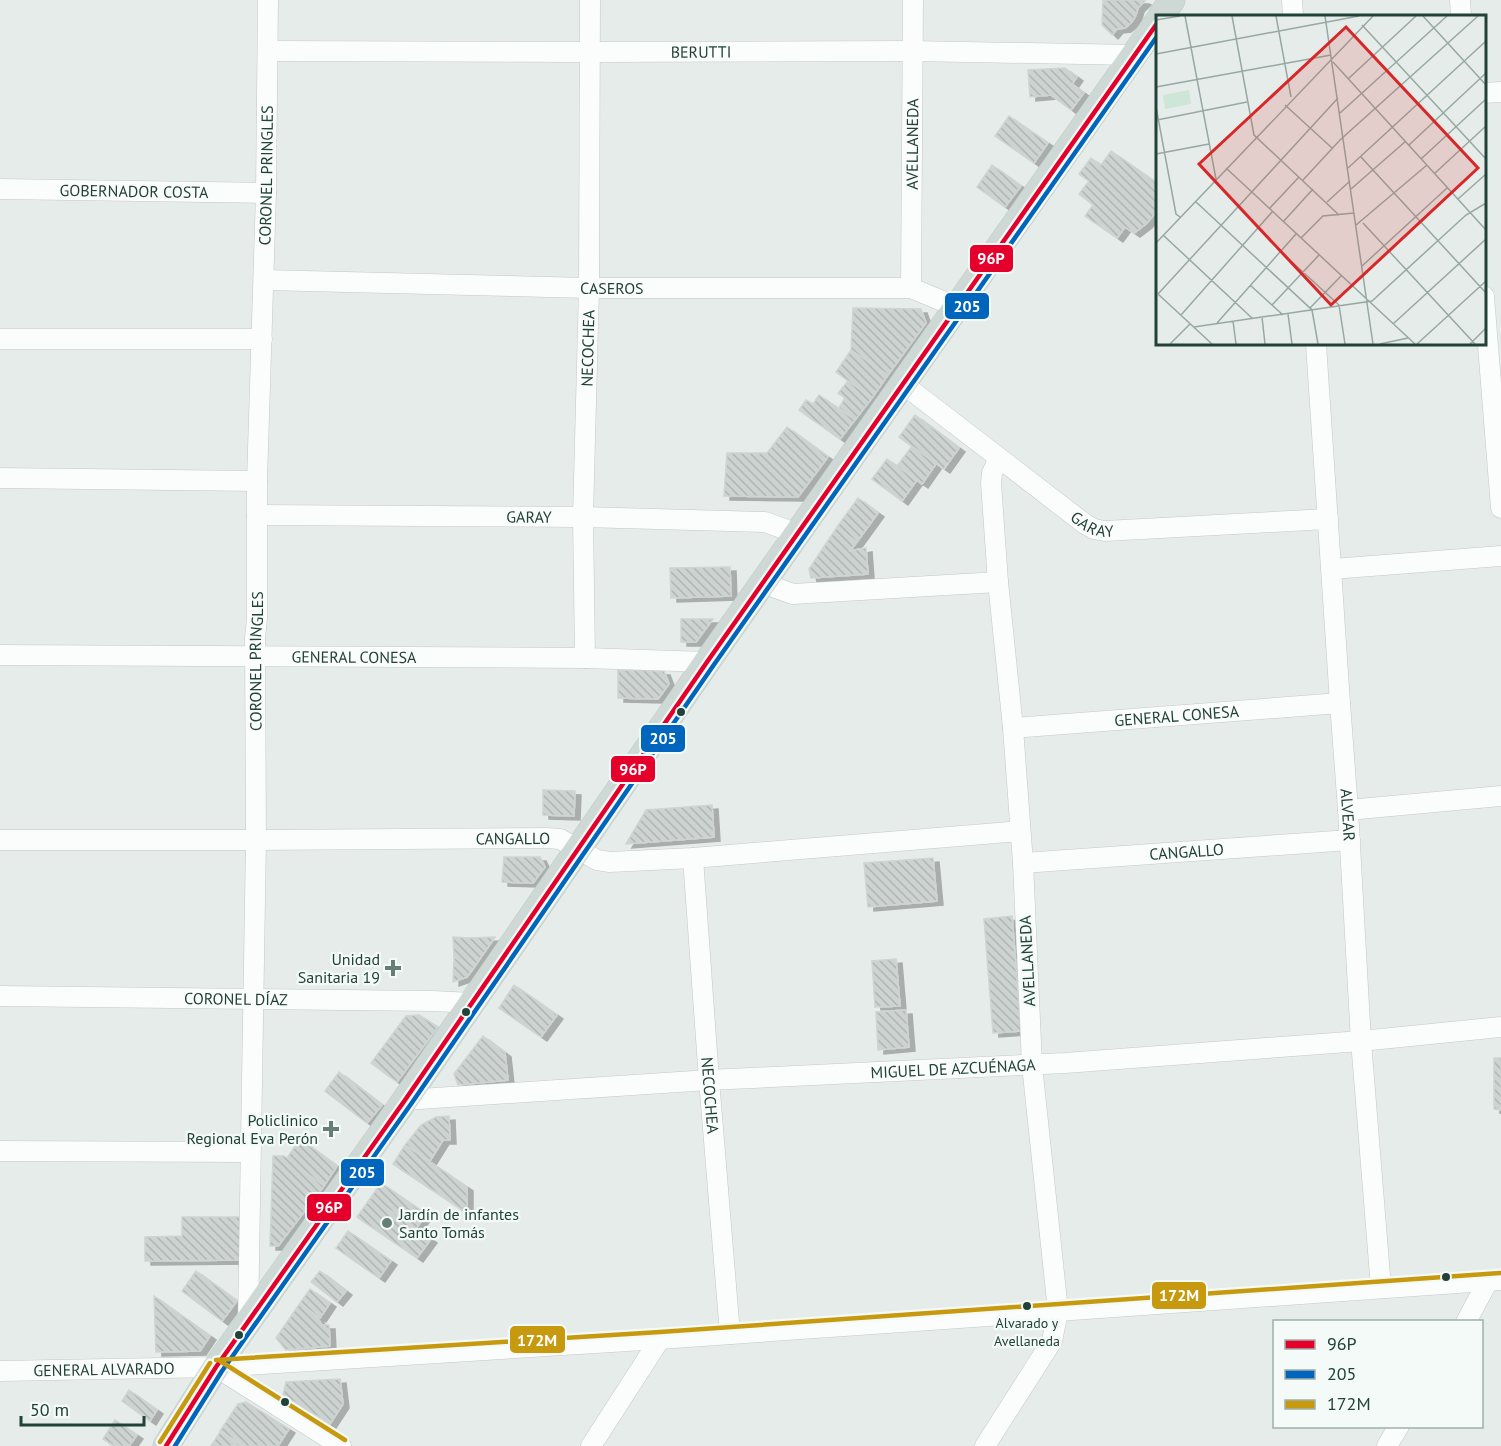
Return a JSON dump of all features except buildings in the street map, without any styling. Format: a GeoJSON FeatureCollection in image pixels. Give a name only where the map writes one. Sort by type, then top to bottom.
{"type":"FeatureCollection","features":[{"type":"Feature","properties":{"kind":"main road"},"geometry":{"type":"LineString","coordinates":[[1162,15],[1172,0]]}},
{"type":"Feature","properties":{"kind":"main road"},"geometry":{"type":"LineString","coordinates":[[166,1446],[216,1367],[405,1100],[762,583],[1156,24]]}},
{"type":"Feature","properties":{"kind":"street","name":"CORONEL PRINGLES"},"geometry":{"type":"LineString","coordinates":[[248,1323],[256,840],[257,481],[267,192],[268,0]]}},
{"type":"Feature","properties":{"kind":"street","name":"NECOCHEA"},"geometry":{"type":"LineString","coordinates":[[585,658],[583,517],[589,288],[590,0]]}},
{"type":"Feature","properties":{"kind":"street","name":"AVELLANEDA"},"geometry":{"type":"LineString","coordinates":[[911,288],[912,0]]}},
{"type":"Feature","properties":{"kind":"street"},"geometry":{"type":"LineString","coordinates":[[1292,0],[1293,15]]}},
{"type":"Feature","properties":{"kind":"street"},"geometry":{"type":"LineString","coordinates":[[1460,0],[1461,15]]}},
{"type":"Feature","properties":{"kind":"street","name":"BERUTTI"},"geometry":{"type":"LineString","coordinates":[[268,51],[912,51],[1134,55]]}},
{"type":"Feature","properties":{"kind":"street"},"geometry":{"type":"LineString","coordinates":[[1486,93],[1501,92]]}},
{"type":"Feature","properties":{"kind":"street","name":"GOBERNADOR COSTA"},"geometry":{"type":"LineString","coordinates":[[0,189],[267,192]]}},
{"type":"Feature","properties":{"kind":"street","name":"CASEROS"},"geometry":{"type":"LineString","coordinates":[[264,280],[589,288],[911,288],[957,307]]}},
{"type":"Feature","properties":{"kind":"street"},"geometry":{"type":"LineString","coordinates":[[1486,302],[1491,329],[1501,508]]}},
{"type":"Feature","properties":{"kind":"street"},"geometry":{"type":"LineString","coordinates":[[0,339],[262,339]]}},
{"type":"Feature","properties":{"kind":"street","name":"ALVEAR"},"geometry":{"type":"LineString","coordinates":[[1316,345],[1350,840],[1361,1041],[1381,1288]]}},
{"type":"Feature","properties":{"kind":"street","name":"GARAY"},"geometry":{"type":"LineString","coordinates":[[903,384],[1094,529],[1105,531],[1328,519]]}},
{"type":"Feature","properties":{"kind":"street","name":"AVELLANEDA"},"geometry":{"type":"LineString","coordinates":[[985,1446],[1052,1341],[1058,1311],[1032,1065],[1023,863],[991,483],[992,473],[999,458]]}},
{"type":"Feature","properties":{"kind":"street"},"geometry":{"type":"LineString","coordinates":[[0,478],[257,481]]}},
{"type":"Feature","properties":{"kind":"street","name":"GARAY"},"geometry":{"type":"LineString","coordinates":[[257,515],[583,517],[765,522],[798,534]]}},
{"type":"Feature","properties":{"kind":"street"},"geometry":{"type":"LineString","coordinates":[[1332,568],[1501,556]]}},
{"type":"Feature","properties":{"kind":"street"},"geometry":{"type":"LineString","coordinates":[[762,583],[793,594],[998,582]]}},
{"type":"Feature","properties":{"kind":"street","name":"GENERAL CONESA"},"geometry":{"type":"LineString","coordinates":[[0,655],[585,658],[707,662]]}},
{"type":"Feature","properties":{"kind":"street","name":"GENERAL CONESA"},"geometry":{"type":"LineString","coordinates":[[1013,728],[1340,703]]}},
{"type":"Feature","properties":{"kind":"street"},"geometry":{"type":"LineString","coordinates":[[1348,810],[1501,796]]}},
{"type":"Feature","properties":{"kind":"street","name":"CANGALLO"},"geometry":{"type":"LineString","coordinates":[[0,840],[546,838],[560,839],[597,860],[610,862],[693,858],[1020,831]]}},
{"type":"Feature","properties":{"kind":"street","name":"CANGALLO"},"geometry":{"type":"LineString","coordinates":[[1023,863],[1350,840]]}},
{"type":"Feature","properties":{"kind":"street","name":"NECOCHEA"},"geometry":{"type":"LineString","coordinates":[[693,858],[730,1334]]}},
{"type":"Feature","properties":{"kind":"street","name":"CORONEL DÍAZ"},"geometry":{"type":"LineString","coordinates":[[0,996],[472,1003]]}},
{"type":"Feature","properties":{"kind":"street","name":"MIGUEL DE AZCUÉNAGA"},"geometry":{"type":"LineString","coordinates":[[405,1100],[709,1080],[1032,1065],[1361,1041],[1501,1027]]}},
{"type":"Feature","properties":{"kind":"street"},"geometry":{"type":"LineString","coordinates":[[0,1151],[250,1152]]}},
{"type":"Feature","properties":{"kind":"street"},"geometry":{"type":"LineString","coordinates":[[1467,1320],[1494,1280]]}},
{"type":"Feature","properties":{"kind":"street","name":"GENERAL ALVARADO"},"geometry":{"type":"LineString","coordinates":[[0,1371],[216,1367],[660,1339],[1494,1280]]}},
{"type":"Feature","properties":{"kind":"street"},"geometry":{"type":"LineString","coordinates":[[591,1446],[660,1339]]}},
{"type":"Feature","properties":{"kind":"street"},"geometry":{"type":"LineString","coordinates":[[216,1367],[341,1446]]}},
{"type":"Feature","properties":{"kind":"street"},"geometry":{"type":"LineString","coordinates":[[1387,1446],[1398,1428]]}},
{"type":"Feature","properties":{"kind":"transit line","name":"96P"},"geometry":{"type":"LineString","coordinates":[[166,1446],[216,1367],[405,1100],[707,662],[1156,25]]}},
{"type":"Feature","properties":{"kind":"transit line","name":"205"},"geometry":{"type":"LineString","coordinates":[[175,1446],[222,1371],[411,1104],[713,666],[1156,38]]}},
{"type":"Feature","properties":{"kind":"transit line","name":"172M"},"geometry":{"type":"LineString","coordinates":[[216,1360],[660,1332],[1500,1273]]}},
{"type":"Feature","properties":{"kind":"transit line","name":"172M"},"geometry":{"type":"LineString","coordinates":[[220,1361],[345,1440]]}},
{"type":"Feature","properties":{"kind":"transit line","name":"172M"},"geometry":{"type":"LineString","coordinates":[[160,1442],[210,1363]]}},
{"type":"Feature","properties":{"kind":"place","name":"Unidad Sanitaria 19"},"geometry":{"type":"Point","coordinates":[393,968]}},
{"type":"Feature","properties":{"kind":"place","name":"Policlinico Regional Eva Perón"},"geometry":{"type":"Point","coordinates":[331,1129]}},
{"type":"Feature","properties":{"kind":"place","name":"Jardín de infantes Santo Tomás"},"geometry":{"type":"Point","coordinates":[387,1223]}},
{"type":"Feature","properties":{"kind":"place","name":"Alvarado y Avellaneda"},"geometry":{"type":"Point","coordinates":[1027,1306]}}]}
